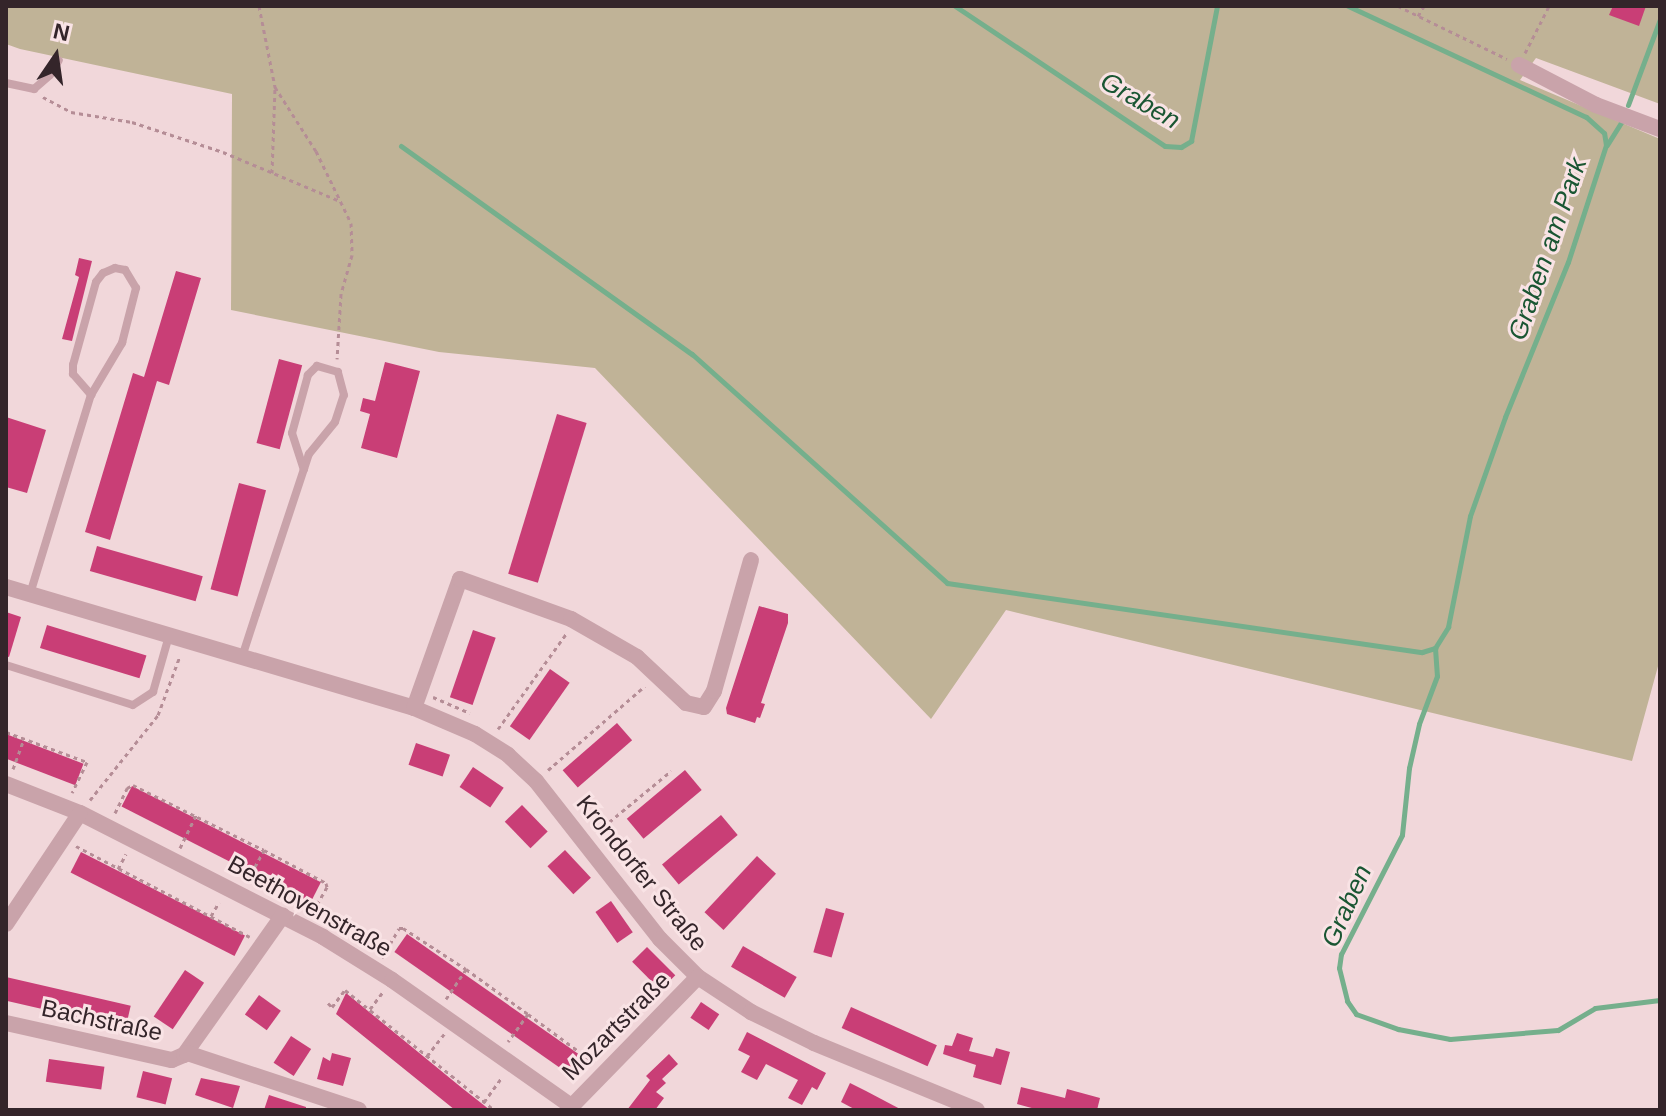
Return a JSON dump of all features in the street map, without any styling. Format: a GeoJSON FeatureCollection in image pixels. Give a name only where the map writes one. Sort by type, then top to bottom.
{"type":"FeatureCollection","features":[{"type":"Feature","properties":{"kind":"street"},"geometry":{"type":"LineString","coordinates":[[1519,65],[1596,105],[1660,129]]}},
{"type":"Feature","properties":{"kind":"street"},"geometry":{"type":"LineString","coordinates":[[414,708],[460,579],[575,621],[611,640],[686,703],[704,707],[714,691],[751,560]]}},
{"type":"Feature","properties":{"kind":"street","name":"Krondorfer Straße"},"geometry":{"type":"LineString","coordinates":[[6,587],[414,708],[454,723],[508,755],[536,781],[660,939],[698,977],[751,1012],[814,1043],[977,1110]]}},
{"type":"Feature","properties":{"kind":"street","name":"Beethovenstraße"},"geometry":{"type":"LineString","coordinates":[[7,784],[80,813],[304,926],[438,1011],[569,1108]]}},
{"type":"Feature","properties":{"kind":"street"},"geometry":{"type":"LineString","coordinates":[[6,924],[11,907],[80,813]]}},
{"type":"Feature","properties":{"kind":"street","name":"Bachstraße"},"geometry":{"type":"LineString","coordinates":[[6,1023],[172,1060],[187,1053],[283,915]]}},
{"type":"Feature","properties":{"kind":"street","name":"Mozartstraße"},"geometry":{"type":"LineString","coordinates":[[569,1108],[698,977]]}},
{"type":"Feature","properties":{"kind":"street","name":"Bachstraße"},"geometry":{"type":"LineString","coordinates":[[187,1053],[359,1110]]}},
{"type":"Feature","properties":{"kind":"lane"},"geometry":{"type":"LineString","coordinates":[[6,83],[34,89],[50,75],[59,60]]}},
{"type":"Feature","properties":{"kind":"lane"},"geometry":{"type":"LineString","coordinates":[[30,595],[91,395],[122,343],[136,288],[125,270],[115,268],[103,273],[96,282],[73,365],[73,374],[91,395]]}},
{"type":"Feature","properties":{"kind":"lane"},"geometry":{"type":"LineString","coordinates":[[242,657],[309,454],[335,422],[344,395],[338,372],[317,366],[308,375],[292,433],[304,469]]}},
{"type":"Feature","properties":{"kind":"lane"},"geometry":{"type":"LineString","coordinates":[[6,665],[133,705],[153,692],[177,638]]}},
{"type":"Feature","properties":{"kind":"path"},"geometry":{"type":"LineString","coordinates":[[259,6],[275,87],[272,173]]}},
{"type":"Feature","properties":{"kind":"path"},"geometry":{"type":"LineString","coordinates":[[1398,6],[1519,65],[1549,6]]}},
{"type":"Feature","properties":{"kind":"path"},"geometry":{"type":"LineString","coordinates":[[1418,16],[1424,6]]}},
{"type":"Feature","properties":{"kind":"path"},"geometry":{"type":"LineString","coordinates":[[275,87],[316,151],[351,223],[352,255],[336,329],[338,372]]}},
{"type":"Feature","properties":{"kind":"path"},"geometry":{"type":"LineString","coordinates":[[34,89],[71,112],[132,122],[223,152],[315,194],[340,201]]}},
{"type":"Feature","properties":{"kind":"path"},"geometry":{"type":"LineString","coordinates":[[498,729],[575,621]]}},
{"type":"Feature","properties":{"kind":"path"},"geometry":{"type":"LineString","coordinates":[[80,813],[158,715],[177,638]]}},
{"type":"Feature","properties":{"kind":"path"},"geometry":{"type":"LineString","coordinates":[[547,771],[657,676]]}},
{"type":"Feature","properties":{"kind":"path"},"geometry":{"type":"LineString","coordinates":[[6,732],[87,762],[77,787],[62,805]]}},
{"type":"Feature","properties":{"kind":"path"},"geometry":{"type":"LineString","coordinates":[[7,784],[24,738]]}},
{"type":"Feature","properties":{"kind":"path"},"geometry":{"type":"LineString","coordinates":[[584,843],[671,771]]}},
{"type":"Feature","properties":{"kind":"path"},"geometry":{"type":"LineString","coordinates":[[109,827],[127,788],[133,785],[196,815],[326,883],[327,887],[304,926]]}},
{"type":"Feature","properties":{"kind":"path"},"geometry":{"type":"LineString","coordinates":[[174,859],[196,815]]}},
{"type":"Feature","properties":{"kind":"path"},"geometry":{"type":"LineString","coordinates":[[62,840],[263,946]]}},
{"type":"Feature","properties":{"kind":"path"},"geometry":{"type":"LineString","coordinates":[[241,892],[264,850]]}},
{"type":"Feature","properties":{"kind":"path"},"geometry":{"type":"LineString","coordinates":[[375,969],[399,928],[466,969],[605,1072]]}},
{"type":"Feature","properties":{"kind":"path"},"geometry":{"type":"LineString","coordinates":[[438,1011],[466,969]]}},
{"type":"Feature","properties":{"kind":"path"},"geometry":{"type":"LineString","coordinates":[[370,1009],[392,980]]}},
{"type":"Feature","properties":{"kind":"path"},"geometry":{"type":"LineString","coordinates":[[328,1003],[332,1007],[345,990],[494,1110]]}},
{"type":"Feature","properties":{"kind":"path"},"geometry":{"type":"LineString","coordinates":[[484,1102],[528,1014]]}},
{"type":"Feature","properties":{"kind":"path"},"geometry":{"type":"LineString","coordinates":[[427,1056],[453,1022]]}},
{"type":"Feature","properties":{"kind":"shaded area"},"geometry":{"type":"Polygon","coordinates":[[[6,6],[1660,6],[1660,104],[1536,58],[1520,80],[1660,139],[1660,659],[1632,761],[1006,610],[931,719],[595,368],[439,352],[231,310],[232,94],[6,44],[6,6]]]}},
{"type":"Feature","properties":{"kind":"building"},"geometry":{"type":"Polygon","coordinates":[[[1613,6],[1646,6],[1639,26],[1609,15],[1613,6]]]}},
{"type":"Feature","properties":{"kind":"building"},"geometry":{"type":"Polygon","coordinates":[[[79,258],[92,261],[72,341],[62,339],[79,277],[75,275],[79,258]]]}},
{"type":"Feature","properties":{"kind":"building"},"geometry":{"type":"Polygon","coordinates":[[[176,271],[201,278],[169,385],[157,381],[110,540],[85,532],[133,373],[144,377],[176,271]]]}},
{"type":"Feature","properties":{"kind":"building"},"geometry":{"type":"Polygon","coordinates":[[[279,359],[302,365],[280,449],[256,443],[279,359]]]}},
{"type":"Feature","properties":{"kind":"building"},"geometry":{"type":"Polygon","coordinates":[[[385,362],[420,371],[397,458],[361,448],[370,414],[360,411],[363,398],[375,401],[385,362]]]}},
{"type":"Feature","properties":{"kind":"building"},"geometry":{"type":"Polygon","coordinates":[[[557,414],[587,423],[538,583],[508,574],[557,414]]]}},
{"type":"Feature","properties":{"kind":"building"},"geometry":{"type":"Polygon","coordinates":[[[6,417],[46,430],[27,493],[6,487],[6,417]]]}},
{"type":"Feature","properties":{"kind":"building"},"geometry":{"type":"Polygon","coordinates":[[[239,483],[266,490],[238,596],[211,589],[239,483]]]}},
{"type":"Feature","properties":{"kind":"building"},"geometry":{"type":"Polygon","coordinates":[[[97,546],[203,576],[196,601],[90,571],[97,546]]]}},
{"type":"Feature","properties":{"kind":"building"},"geometry":{"type":"Polygon","coordinates":[[[759,606],[788,614],[788,623],[761,703],[765,704],[755,723],[727,714],[726,708],[759,606]]]}},
{"type":"Feature","properties":{"kind":"building"},"geometry":{"type":"Polygon","coordinates":[[[6,612],[21,617],[9,657],[6,656],[6,612]]]}},
{"type":"Feature","properties":{"kind":"building"},"geometry":{"type":"Polygon","coordinates":[[[47,625],[146,655],[139,678],[40,648],[47,625]]]}},
{"type":"Feature","properties":{"kind":"building"},"geometry":{"type":"Polygon","coordinates":[[[473,630],[496,638],[473,705],[450,697],[473,630]]]}},
{"type":"Feature","properties":{"kind":"building"},"geometry":{"type":"Polygon","coordinates":[[[550,669],[570,683],[530,740],[510,726],[550,669]]]}},
{"type":"Feature","properties":{"kind":"building"},"geometry":{"type":"Polygon","coordinates":[[[617,723],[632,740],[578,788],[563,770],[617,723]]]}},
{"type":"Feature","properties":{"kind":"building"},"geometry":{"type":"Polygon","coordinates":[[[6,734],[83,764],[75,785],[6,759],[6,734]]]}},
{"type":"Feature","properties":{"kind":"building"},"geometry":{"type":"Polygon","coordinates":[[[416,743],[450,755],[443,776],[409,765],[416,743]]]}},
{"type":"Feature","properties":{"kind":"building"},"geometry":{"type":"Polygon","coordinates":[[[473,767],[504,788],[490,808],[460,787],[473,767]]]}},
{"type":"Feature","properties":{"kind":"building"},"geometry":{"type":"Polygon","coordinates":[[[685,770],[702,790],[643,839],[627,819],[685,770]]]}},
{"type":"Feature","properties":{"kind":"building"},"geometry":{"type":"Polygon","coordinates":[[[132,786],[321,882],[310,903],[122,806],[132,786]]]}},
{"type":"Feature","properties":{"kind":"building"},"geometry":{"type":"Polygon","coordinates":[[[522,805],[548,832],[530,848],[505,822],[522,805]]]}},
{"type":"Feature","properties":{"kind":"building"},"geometry":{"type":"Polygon","coordinates":[[[721,815],[738,835],[679,884],[662,864],[721,815]]]}},
{"type":"Feature","properties":{"kind":"building"},"geometry":{"type":"Polygon","coordinates":[[[565,850],[591,878],[573,894],[547,866],[565,850]]]}},
{"type":"Feature","properties":{"kind":"building"},"geometry":{"type":"Polygon","coordinates":[[[81,852],[245,936],[235,956],[71,872],[81,852]]]}},
{"type":"Feature","properties":{"kind":"building"},"geometry":{"type":"Polygon","coordinates":[[[757,856],[776,874],[724,930],[704,912],[757,856]]]}},
{"type":"Feature","properties":{"kind":"building"},"geometry":{"type":"Polygon","coordinates":[[[611,901],[633,932],[617,943],[595,912],[611,901]]]}},
{"type":"Feature","properties":{"kind":"building"},"geometry":{"type":"Polygon","coordinates":[[[826,908],[844,913],[832,957],[813,952],[826,908]]]}},
{"type":"Feature","properties":{"kind":"building"},"geometry":{"type":"Polygon","coordinates":[[[407,934],[581,1056],[568,1074],[394,952],[407,934]]]}},
{"type":"Feature","properties":{"kind":"building"},"geometry":{"type":"Polygon","coordinates":[[[743,946],[797,977],[785,998],[731,967],[743,946]]]}},
{"type":"Feature","properties":{"kind":"building"},"geometry":{"type":"Polygon","coordinates":[[[647,947],[675,975],[660,990],[632,962],[647,947]]]}},
{"type":"Feature","properties":{"kind":"building"},"geometry":{"type":"Polygon","coordinates":[[[185,970],[204,983],[173,1029],[154,1016],[185,970]]]}},
{"type":"Feature","properties":{"kind":"building"},"geometry":{"type":"Polygon","coordinates":[[[6,977],[131,1006],[126,1028],[6,1001],[6,977]]]}},
{"type":"Feature","properties":{"kind":"building"},"geometry":{"type":"Polygon","coordinates":[[[346,993],[490,1110],[455,1110],[336,1014],[346,993]]]}},
{"type":"Feature","properties":{"kind":"building"},"geometry":{"type":"Polygon","coordinates":[[[259,995],[281,1011],[267,1030],[245,1014],[259,995]]]}},
{"type":"Feature","properties":{"kind":"building"},"geometry":{"type":"Polygon","coordinates":[[[701,1002],[719,1014],[709,1030],[690,1018],[701,1002]]]}},
{"type":"Feature","properties":{"kind":"building"},"geometry":{"type":"Polygon","coordinates":[[[851,1007],[937,1045],[928,1066],[842,1028],[851,1007]]]}},
{"type":"Feature","properties":{"kind":"building"},"geometry":{"type":"Polygon","coordinates":[[[747,1032],[826,1073],[817,1090],[812,1087],[802,1105],[788,1098],[798,1080],[766,1064],[757,1080],[741,1072],[750,1056],[738,1050],[747,1032]]]}},
{"type":"Feature","properties":{"kind":"building"},"geometry":{"type":"Polygon","coordinates":[[[957,1033],[973,1038],[969,1051],[993,1057],[996,1048],[1010,1052],[1001,1085],[973,1077],[976,1065],[943,1054],[945,1045],[952,1046],[957,1033]]]}},
{"type":"Feature","properties":{"kind":"building"},"geometry":{"type":"Polygon","coordinates":[[[291,1036],[311,1049],[294,1076],[274,1063],[291,1036]]]}},
{"type":"Feature","properties":{"kind":"building"},"geometry":{"type":"Polygon","coordinates":[[[332,1053],[351,1058],[343,1086],[317,1079],[323,1057],[330,1061],[332,1053]]]}},
{"type":"Feature","properties":{"kind":"building"},"geometry":{"type":"Polygon","coordinates":[[[669,1054],[678,1064],[662,1079],[666,1083],[656,1092],[664,1098],[655,1110],[627,1110],[650,1080],[646,1076],[669,1054]]]}},
{"type":"Feature","properties":{"kind":"building"},"geometry":{"type":"Polygon","coordinates":[[[49,1059],[104,1067],[101,1090],[46,1082],[49,1059]]]}},
{"type":"Feature","properties":{"kind":"building"},"geometry":{"type":"Polygon","coordinates":[[[143,1071],[172,1078],[166,1104],[136,1097],[143,1071]]]}},
{"type":"Feature","properties":{"kind":"building"},"geometry":{"type":"Polygon","coordinates":[[[201,1078],[240,1086],[233,1108],[195,1095],[201,1078]]]}},
{"type":"Feature","properties":{"kind":"building"},"geometry":{"type":"Polygon","coordinates":[[[850,1083],[902,1110],[856,1110],[841,1102],[850,1083]]]}},
{"type":"Feature","properties":{"kind":"building"},"geometry":{"type":"Polygon","coordinates":[[[1021,1087],[1065,1098],[1067,1089],[1100,1098],[1097,1110],[1039,1110],[1017,1104],[1021,1087]]]}},
{"type":"Feature","properties":{"kind":"building"},"geometry":{"type":"Polygon","coordinates":[[[269,1095],[306,1107],[306,1110],[264,1110],[269,1095]]]}},
{"type":"Feature","properties":{"kind":"waterway","name":"Graben"},"geometry":{"type":"LineString","coordinates":[[955,6],[1165,146],[1181,147],[1191,141],[1217,6]]}},
{"type":"Feature","properties":{"kind":"waterway","name":"Graben am Park"},"geometry":{"type":"LineString","coordinates":[[401,146],[692,354],[947,583],[1422,652],[1435,648],[1448,627],[1470,516],[1505,417],[1568,262],[1606,145],[1604,133],[1586,117],[1348,6]]}},
{"type":"Feature","properties":{"kind":"waterway"},"geometry":{"type":"LineString","coordinates":[[1628,105],[1660,19]]}},
{"type":"Feature","properties":{"kind":"waterway"},"geometry":{"type":"LineString","coordinates":[[1607,145],[1622,121]]}},
{"type":"Feature","properties":{"kind":"waterway","name":"Graben"},"geometry":{"type":"LineString","coordinates":[[1435,648],[1437,676],[1419,724],[1409,768],[1402,835],[1341,954],[1339,968],[1347,1001],[1356,1014],[1398,1029],[1450,1039],[1558,1030],[1595,1008],[1660,1000]]}}]}
